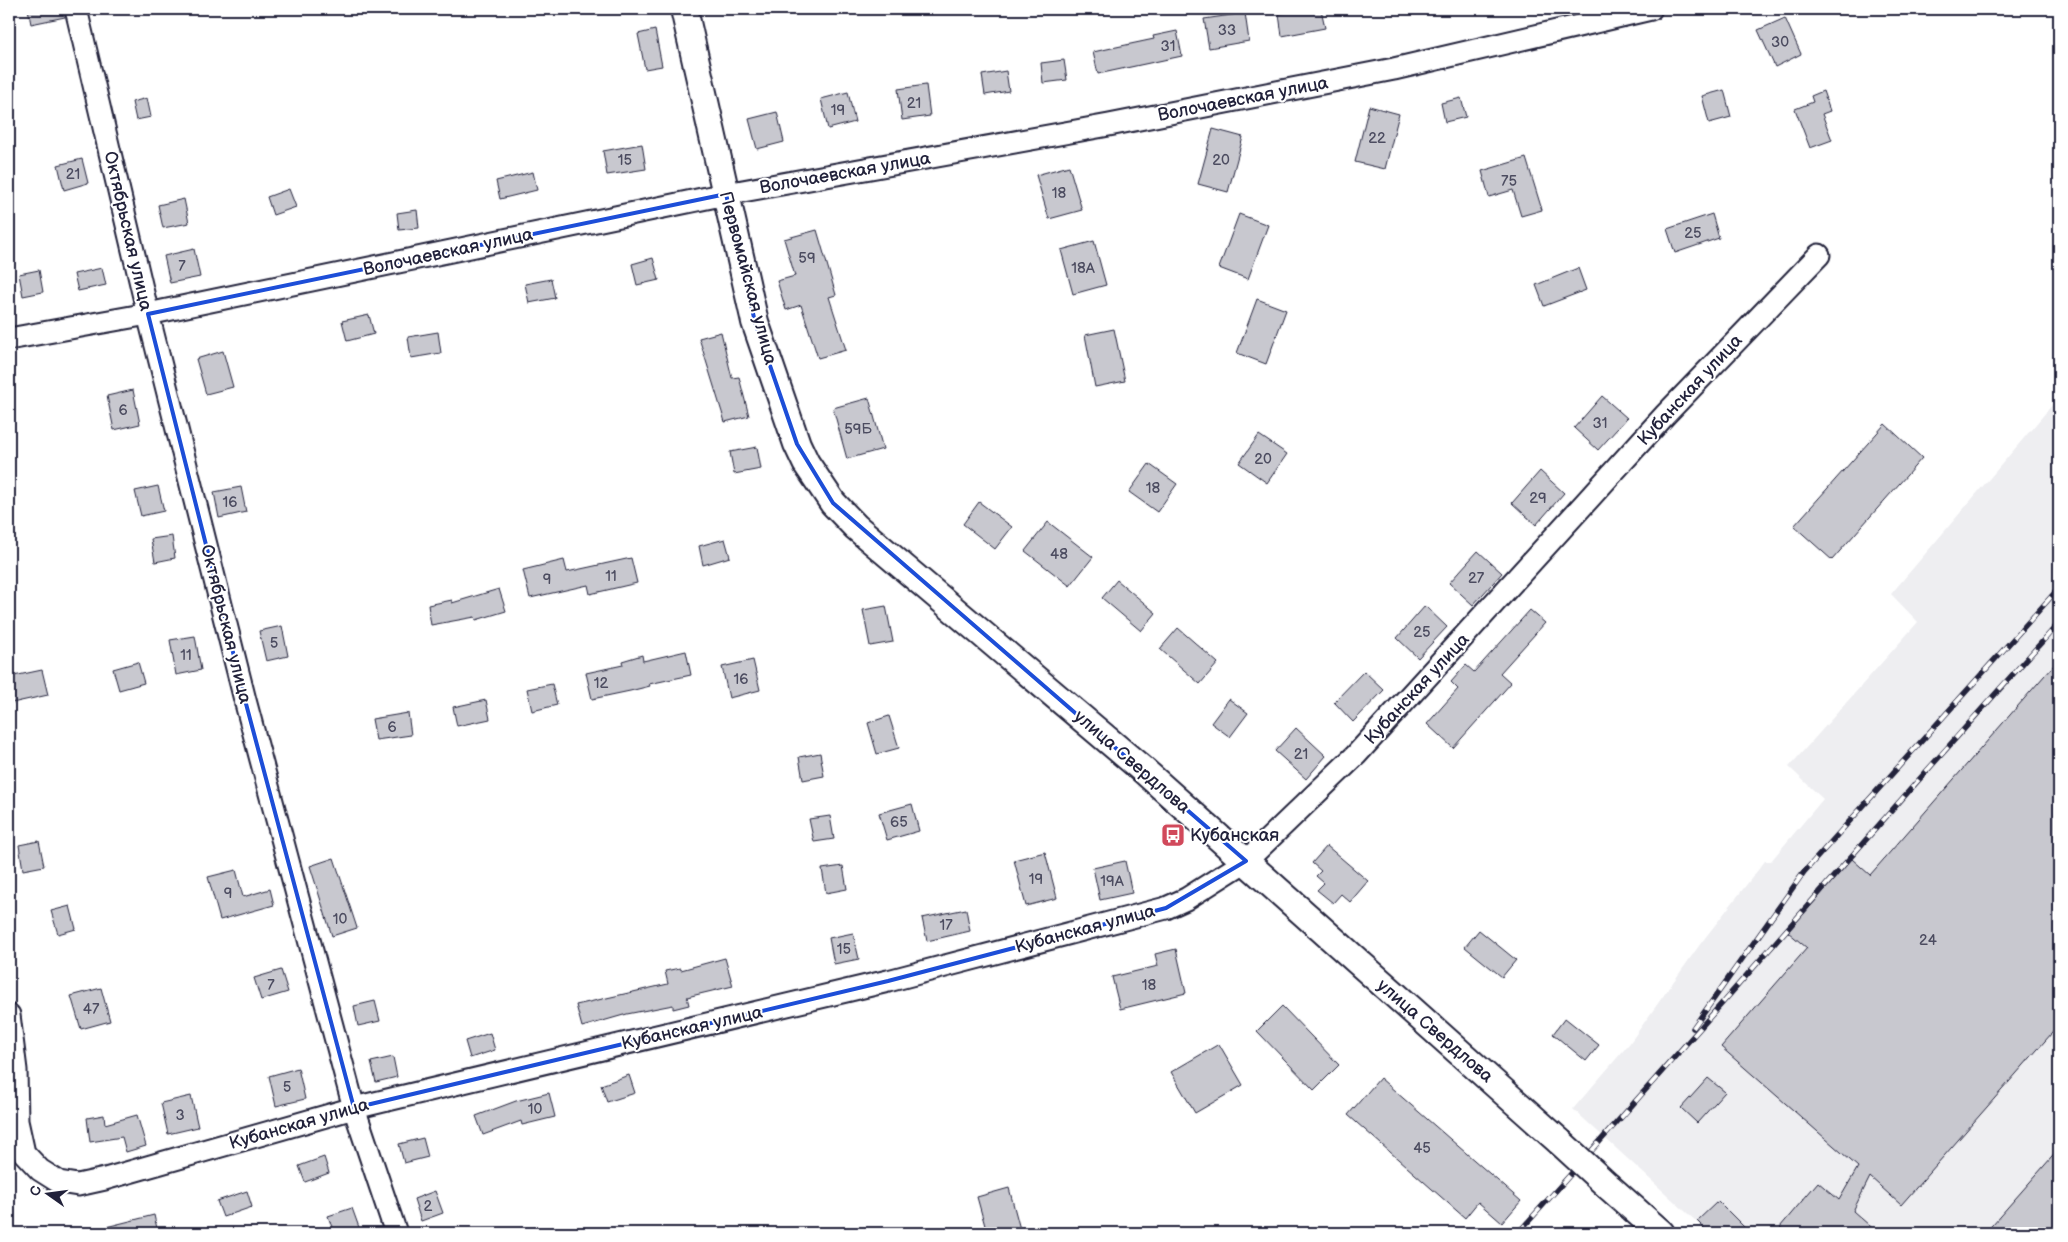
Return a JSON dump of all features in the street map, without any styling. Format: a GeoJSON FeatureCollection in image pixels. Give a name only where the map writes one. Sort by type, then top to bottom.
{"type":"FeatureCollection","features":[{"type":"Feature","properties":{"kind":"main road","name":"Первомайская улица"},"geometry":{"type":"LineString","coordinates":[[684,9],[755,322],[796,444],[816,481],[833,503],[856,527]]}},
{"type":"Feature","properties":{"kind":"main road","name":"улица Свердлова"},"geometry":{"type":"LineString","coordinates":[[856,527],[1142,769],[1661,1233]]}},
{"type":"Feature","properties":{"kind":"street","name":"Октябрьская улица"},"geometry":{"type":"LineString","coordinates":[[76,9],[148,314],[245,700],[354,1108],[396,1233]]}},
{"type":"Feature","properties":{"kind":"street","name":"Волочаевская улица"},"geometry":{"type":"LineString","coordinates":[[9,339],[148,314],[726,194],[1099,126],[1385,71],[1651,9]]}},
{"type":"Feature","properties":{"kind":"street","name":"Кубанская улица"},"geometry":{"type":"LineString","coordinates":[[9,1015],[16,1070],[17,1121],[24,1153],[40,1170],[59,1182],[78,1185],[354,1108],[888,981],[1166,908],[1186,899],[1246,861],[1363,748],[1665,415],[1818,256]]}},
{"type":"Feature","properties":{"kind":"highlighted area"},"geometry":{"type":"Polygon","coordinates":[[[726,194],[755,322],[797,444],[833,503],[1246,861],[1166,908],[888,981],[354,1108],[245,700],[148,314],[726,194]]]}},
{"type":"Feature","properties":{"kind":"shaded area"},"geometry":{"type":"Polygon","coordinates":[[[2059,397],[2059,1233],[1709,1233],[1573,1109],[1629,1044],[1701,943],[1765,861],[1771,861],[1823,799],[1789,767],[1918,622],[1891,594],[2059,397]]]}},
{"type":"Feature","properties":{"kind":"building"},"geometry":{"type":"Polygon","coordinates":[[[28,9],[64,9],[65,17],[31,24],[28,9]]]}},
{"type":"Feature","properties":{"kind":"building"},"geometry":{"type":"Polygon","coordinates":[[[1306,9],[1321,9],[1325,28],[1282,36],[1279,14],[1306,9]]]}},
{"type":"Feature","properties":{"kind":"building"},"geometry":{"type":"Polygon","coordinates":[[[1245,13],[1249,41],[1209,48],[1204,19],[1245,13]]]}},
{"type":"Feature","properties":{"kind":"building"},"geometry":{"type":"Polygon","coordinates":[[[1785,18],[1801,54],[1775,67],[1758,30],[1785,18]]]}},
{"type":"Feature","properties":{"kind":"building"},"geometry":{"type":"Polygon","coordinates":[[[655,30],[662,66],[645,69],[638,34],[655,30]]]}},
{"type":"Feature","properties":{"kind":"building"},"geometry":{"type":"Polygon","coordinates":[[[1177,31],[1182,56],[1098,74],[1093,52],[1154,39],[1153,36],[1177,31]]]}},
{"type":"Feature","properties":{"kind":"building"},"geometry":{"type":"Polygon","coordinates":[[[1064,60],[1067,80],[1043,83],[1041,63],[1064,60]]]}},
{"type":"Feature","properties":{"kind":"building"},"geometry":{"type":"Polygon","coordinates":[[[1006,71],[1009,91],[985,95],[982,75],[1006,71]]]}},
{"type":"Feature","properties":{"kind":"building"},"geometry":{"type":"Polygon","coordinates":[[[926,85],[930,116],[902,120],[898,89],[926,85]]]}},
{"type":"Feature","properties":{"kind":"building"},"geometry":{"type":"Polygon","coordinates":[[[1724,90],[1731,117],[1709,123],[1702,96],[1724,90]]]}},
{"type":"Feature","properties":{"kind":"building"},"geometry":{"type":"Polygon","coordinates":[[[1823,91],[1830,111],[1822,114],[1832,140],[1810,148],[1795,109],[1813,102],[1811,96],[1823,91]]]}},
{"type":"Feature","properties":{"kind":"building"},"geometry":{"type":"Polygon","coordinates":[[[848,92],[855,122],[828,129],[821,99],[848,92]]]}},
{"type":"Feature","properties":{"kind":"building"},"geometry":{"type":"Polygon","coordinates":[[[147,98],[151,117],[136,120],[132,102],[147,98]]]}},
{"type":"Feature","properties":{"kind":"building"},"geometry":{"type":"Polygon","coordinates":[[[1461,98],[1466,117],[1445,122],[1441,103],[1461,98]]]}},
{"type":"Feature","properties":{"kind":"building"},"geometry":{"type":"Polygon","coordinates":[[[1369,106],[1399,114],[1385,169],[1355,162],[1369,106]]]}},
{"type":"Feature","properties":{"kind":"building"},"geometry":{"type":"Polygon","coordinates":[[[777,112],[784,142],[757,149],[749,119],[777,112]]]}},
{"type":"Feature","properties":{"kind":"building"},"geometry":{"type":"Polygon","coordinates":[[[1213,129],[1243,137],[1228,192],[1198,184],[1213,129]]]}},
{"type":"Feature","properties":{"kind":"building"},"geometry":{"type":"Polygon","coordinates":[[[642,144],[646,169],[607,175],[603,151],[642,144]]]}},
{"type":"Feature","properties":{"kind":"building"},"geometry":{"type":"Polygon","coordinates":[[[1526,158],[1542,210],[1521,216],[1513,190],[1489,197],[1482,171],[1526,158]]]}},
{"type":"Feature","properties":{"kind":"building"},"geometry":{"type":"Polygon","coordinates":[[[82,159],[88,183],[64,190],[58,165],[82,159]]]}},
{"type":"Feature","properties":{"kind":"building"},"geometry":{"type":"Polygon","coordinates":[[[1069,166],[1082,210],[1049,219],[1036,175],[1069,166]]]}},
{"type":"Feature","properties":{"kind":"building"},"geometry":{"type":"Polygon","coordinates":[[[533,172],[537,190],[500,199],[496,181],[533,172]]]}},
{"type":"Feature","properties":{"kind":"building"},"geometry":{"type":"Polygon","coordinates":[[[289,189],[296,207],[273,215],[267,197],[289,189]]]}},
{"type":"Feature","properties":{"kind":"building"},"geometry":{"type":"Polygon","coordinates":[[[184,199],[189,223],[163,228],[158,205],[184,199]]]}},
{"type":"Feature","properties":{"kind":"building"},"geometry":{"type":"Polygon","coordinates":[[[417,210],[419,228],[399,230],[397,213],[417,210]]]}},
{"type":"Feature","properties":{"kind":"building"},"geometry":{"type":"Polygon","coordinates":[[[1239,214],[1268,225],[1248,279],[1219,268],[1239,214]]]}},
{"type":"Feature","properties":{"kind":"building"},"geometry":{"type":"Polygon","coordinates":[[[1712,214],[1719,238],[1675,253],[1667,229],[1712,214]]]}},
{"type":"Feature","properties":{"kind":"building"},"geometry":{"type":"Polygon","coordinates":[[[817,230],[836,295],[829,297],[846,350],[818,358],[801,305],[786,310],[777,281],[795,276],[784,239],[817,230]]]}},
{"type":"Feature","properties":{"kind":"building"},"geometry":{"type":"Polygon","coordinates":[[[1094,241],[1106,285],[1073,294],[1061,250],[1094,241]]]}},
{"type":"Feature","properties":{"kind":"building"},"geometry":{"type":"Polygon","coordinates":[[[194,249],[200,277],[170,283],[164,256],[194,249]]]}},
{"type":"Feature","properties":{"kind":"building"},"geometry":{"type":"Polygon","coordinates":[[[653,258],[659,280],[637,285],[632,264],[653,258]]]}},
{"type":"Feature","properties":{"kind":"building"},"geometry":{"type":"Polygon","coordinates":[[[102,268],[106,285],[78,291],[74,274],[102,268]]]}},
{"type":"Feature","properties":{"kind":"building"},"geometry":{"type":"Polygon","coordinates":[[[1578,268],[1586,290],[1544,306],[1536,285],[1578,268]]]}},
{"type":"Feature","properties":{"kind":"building"},"geometry":{"type":"Polygon","coordinates":[[[39,270],[43,292],[23,296],[19,274],[39,270]]]}},
{"type":"Feature","properties":{"kind":"building"},"geometry":{"type":"Polygon","coordinates":[[[551,279],[555,298],[529,303],[525,284],[551,279]]]}},
{"type":"Feature","properties":{"kind":"building"},"geometry":{"type":"Polygon","coordinates":[[[1257,299],[1286,310],[1266,364],[1237,353],[1257,299]]]}},
{"type":"Feature","properties":{"kind":"building"},"geometry":{"type":"Polygon","coordinates":[[[369,315],[374,334],[347,341],[342,321],[369,315]]]}},
{"type":"Feature","properties":{"kind":"building"},"geometry":{"type":"Polygon","coordinates":[[[1114,329],[1125,381],[1095,387],[1085,335],[1114,329]]]}},
{"type":"Feature","properties":{"kind":"building"},"geometry":{"type":"Polygon","coordinates":[[[438,332],[441,353],[411,358],[408,337],[438,332]]]}},
{"type":"Feature","properties":{"kind":"building"},"geometry":{"type":"Polygon","coordinates":[[[721,332],[732,378],[739,377],[749,416],[725,422],[699,338],[721,332]]]}},
{"type":"Feature","properties":{"kind":"building"},"geometry":{"type":"Polygon","coordinates":[[[223,351],[233,387],[206,394],[196,359],[223,351]]]}},
{"type":"Feature","properties":{"kind":"building"},"geometry":{"type":"Polygon","coordinates":[[[133,390],[140,424],[114,430],[107,396],[133,390]]]}},
{"type":"Feature","properties":{"kind":"building"},"geometry":{"type":"Polygon","coordinates":[[[1602,396],[1627,418],[1598,450],[1574,428],[1602,396]]]}},
{"type":"Feature","properties":{"kind":"building"},"geometry":{"type":"Polygon","coordinates":[[[869,398],[883,449],[847,459],[833,408],[869,398]]]}},
{"type":"Feature","properties":{"kind":"building"},"geometry":{"type":"Polygon","coordinates":[[[1885,424],[1922,458],[1832,560],[1794,526],[1885,424]]]}},
{"type":"Feature","properties":{"kind":"building"},"geometry":{"type":"Polygon","coordinates":[[[1259,435],[1287,454],[1267,483],[1239,463],[1259,435]]]}},
{"type":"Feature","properties":{"kind":"building"},"geometry":{"type":"Polygon","coordinates":[[[757,447],[761,469],[734,474],[730,452],[757,447]]]}},
{"type":"Feature","properties":{"kind":"building"},"geometry":{"type":"Polygon","coordinates":[[[1149,464],[1177,484],[1157,512],[1129,492],[1149,464]]]}},
{"type":"Feature","properties":{"kind":"building"},"geometry":{"type":"Polygon","coordinates":[[[1540,471],[1564,493],[1536,525],[1512,503],[1540,471]]]}},
{"type":"Feature","properties":{"kind":"building"},"geometry":{"type":"Polygon","coordinates":[[[158,486],[164,511],[141,516],[135,491],[158,486]]]}},
{"type":"Feature","properties":{"kind":"building"},"geometry":{"type":"Polygon","coordinates":[[[241,487],[246,512],[219,518],[214,492],[241,487]]]}},
{"type":"Feature","properties":{"kind":"building"},"geometry":{"type":"Polygon","coordinates":[[[979,502],[1012,527],[995,549],[963,524],[979,502]]]}},
{"type":"Feature","properties":{"kind":"building"},"geometry":{"type":"Polygon","coordinates":[[[1048,522],[1093,557],[1070,586],[1025,551],[1048,522]]]}},
{"type":"Feature","properties":{"kind":"building"},"geometry":{"type":"Polygon","coordinates":[[[172,536],[175,558],[155,562],[151,539],[172,536]]]}},
{"type":"Feature","properties":{"kind":"building"},"geometry":{"type":"Polygon","coordinates":[[[725,539],[730,557],[703,565],[699,546],[725,539]]]}},
{"type":"Feature","properties":{"kind":"building"},"geometry":{"type":"Polygon","coordinates":[[[1478,551],[1502,573],[1473,605],[1449,583],[1478,551]]]}},
{"type":"Feature","properties":{"kind":"building"},"geometry":{"type":"Polygon","coordinates":[[[631,558],[637,583],[590,594],[588,585],[530,598],[523,570],[564,560],[567,572],[631,558]]]}},
{"type":"Feature","properties":{"kind":"building"},"geometry":{"type":"Polygon","coordinates":[[[1117,580],[1156,613],[1141,631],[1102,598],[1117,580]]]}},
{"type":"Feature","properties":{"kind":"building"},"geometry":{"type":"Polygon","coordinates":[[[499,589],[506,611],[476,620],[475,617],[431,625],[428,605],[452,600],[452,603],[499,589]]]}},
{"type":"Feature","properties":{"kind":"building"},"geometry":{"type":"Polygon","coordinates":[[[886,606],[893,642],[870,646],[863,610],[886,606]]]}},
{"type":"Feature","properties":{"kind":"building"},"geometry":{"type":"Polygon","coordinates":[[[1425,606],[1447,627],[1418,658],[1397,638],[1425,606]]]}},
{"type":"Feature","properties":{"kind":"building"},"geometry":{"type":"Polygon","coordinates":[[[1530,610],[1545,623],[1500,673],[1511,683],[1453,748],[1427,724],[1458,689],[1451,682],[1466,665],[1474,672],[1530,610]]]}},
{"type":"Feature","properties":{"kind":"building"},"geometry":{"type":"Polygon","coordinates":[[[282,626],[288,656],[266,661],[259,631],[282,626]]]}},
{"type":"Feature","properties":{"kind":"building"},"geometry":{"type":"Polygon","coordinates":[[[1178,628],[1218,663],[1200,684],[1160,649],[1178,628]]]}},
{"type":"Feature","properties":{"kind":"building"},"geometry":{"type":"Polygon","coordinates":[[[195,636],[201,670],[176,675],[170,640],[195,636]]]}},
{"type":"Feature","properties":{"kind":"building"},"geometry":{"type":"Polygon","coordinates":[[[686,651],[691,675],[592,699],[586,673],[623,665],[622,661],[642,655],[643,661],[686,651]]]}},
{"type":"Feature","properties":{"kind":"building"},"geometry":{"type":"Polygon","coordinates":[[[2059,659],[2059,1025],[1901,1205],[1870,1177],[1853,1211],[1878,1233],[1788,1233],[1780,1227],[1818,1182],[1839,1200],[1858,1167],[1721,1047],[1807,948],[1788,932],[1852,859],[1870,875],[2059,659]]]}},
{"type":"Feature","properties":{"kind":"building"},"geometry":{"type":"Polygon","coordinates":[[[753,660],[760,690],[729,698],[722,667],[753,660]]]}},
{"type":"Feature","properties":{"kind":"building"},"geometry":{"type":"Polygon","coordinates":[[[138,662],[144,683],[119,690],[113,669],[138,662]]]}},
{"type":"Feature","properties":{"kind":"building"},"geometry":{"type":"Polygon","coordinates":[[[42,670],[48,695],[12,703],[9,677],[42,670]]]}},
{"type":"Feature","properties":{"kind":"building"},"geometry":{"type":"Polygon","coordinates":[[[1364,671],[1384,690],[1353,722],[1334,702],[1364,671]]]}},
{"type":"Feature","properties":{"kind":"building"},"geometry":{"type":"Polygon","coordinates":[[[552,684],[557,705],[532,711],[527,689],[552,684]]]}},
{"type":"Feature","properties":{"kind":"building"},"geometry":{"type":"Polygon","coordinates":[[[1229,699],[1248,713],[1230,737],[1211,723],[1229,699]]]}},
{"type":"Feature","properties":{"kind":"building"},"geometry":{"type":"Polygon","coordinates":[[[486,700],[490,719],[457,726],[453,707],[486,700]]]}},
{"type":"Feature","properties":{"kind":"building"},"geometry":{"type":"Polygon","coordinates":[[[408,713],[411,735],[376,740],[372,719],[408,713]]]}},
{"type":"Feature","properties":{"kind":"building"},"geometry":{"type":"Polygon","coordinates":[[[889,716],[899,748],[877,754],[868,723],[889,716]]]}},
{"type":"Feature","properties":{"kind":"building"},"geometry":{"type":"Polygon","coordinates":[[[1296,728],[1326,756],[1306,779],[1275,751],[1296,728]]]}},
{"type":"Feature","properties":{"kind":"building"},"geometry":{"type":"Polygon","coordinates":[[[820,753],[824,776],[803,780],[799,757],[820,753]]]}},
{"type":"Feature","properties":{"kind":"building"},"geometry":{"type":"Polygon","coordinates":[[[912,804],[919,831],[887,840],[879,813],[912,804]]]}},
{"type":"Feature","properties":{"kind":"building"},"geometry":{"type":"Polygon","coordinates":[[[830,816],[834,839],[814,842],[809,819],[830,816]]]}},
{"type":"Feature","properties":{"kind":"building"},"geometry":{"type":"Polygon","coordinates":[[[39,841],[44,866],[23,870],[19,845],[39,841]]]}},
{"type":"Feature","properties":{"kind":"building"},"geometry":{"type":"Polygon","coordinates":[[[1327,846],[1368,881],[1350,902],[1341,894],[1333,903],[1317,890],[1324,883],[1316,876],[1321,871],[1312,863],[1327,846]]]}},
{"type":"Feature","properties":{"kind":"building"},"geometry":{"type":"Polygon","coordinates":[[[1045,852],[1057,898],[1026,906],[1014,860],[1045,852]]]}},
{"type":"Feature","properties":{"kind":"building"},"geometry":{"type":"Polygon","coordinates":[[[334,858],[357,928],[332,936],[310,866],[334,858]]]}},
{"type":"Feature","properties":{"kind":"building"},"geometry":{"type":"Polygon","coordinates":[[[1125,861],[1132,893],[1100,900],[1093,868],[1125,861]]]}},
{"type":"Feature","properties":{"kind":"building"},"geometry":{"type":"Polygon","coordinates":[[[843,866],[847,889],[826,893],[822,869],[843,866]]]}},
{"type":"Feature","properties":{"kind":"building"},"geometry":{"type":"Polygon","coordinates":[[[236,870],[243,897],[270,889],[274,905],[220,920],[208,877],[236,870]]]}},
{"type":"Feature","properties":{"kind":"building"},"geometry":{"type":"Polygon","coordinates":[[[70,906],[76,929],[58,934],[51,911],[70,906]]]}},
{"type":"Feature","properties":{"kind":"building"},"geometry":{"type":"Polygon","coordinates":[[[966,909],[970,931],[927,941],[922,918],[966,909]]]}},
{"type":"Feature","properties":{"kind":"building"},"geometry":{"type":"Polygon","coordinates":[[[1479,930],[1516,960],[1502,977],[1465,947],[1479,930]]]}},
{"type":"Feature","properties":{"kind":"building"},"geometry":{"type":"Polygon","coordinates":[[[853,933],[859,959],[834,964],[829,938],[853,933]]]}},
{"type":"Feature","properties":{"kind":"building"},"geometry":{"type":"Polygon","coordinates":[[[1176,949],[1186,993],[1120,1009],[1112,977],[1158,966],[1155,954],[1176,949]]]}},
{"type":"Feature","properties":{"kind":"building"},"geometry":{"type":"Polygon","coordinates":[[[725,958],[733,986],[687,997],[689,1005],[673,1009],[673,1005],[627,1014],[582,1027],[576,1005],[668,984],[665,971],[680,968],[681,970],[725,958]]]}},
{"type":"Feature","properties":{"kind":"building"},"geometry":{"type":"Polygon","coordinates":[[[281,970],[288,992],[261,1000],[254,978],[281,970]]]}},
{"type":"Feature","properties":{"kind":"building"},"geometry":{"type":"Polygon","coordinates":[[[101,988],[110,1021],[81,1029],[71,996],[101,988]]]}},
{"type":"Feature","properties":{"kind":"building"},"geometry":{"type":"Polygon","coordinates":[[[375,1001],[380,1021],[358,1026],[354,1006],[375,1001]]]}},
{"type":"Feature","properties":{"kind":"building"},"geometry":{"type":"Polygon","coordinates":[[[1282,1006],[1339,1065],[1314,1090],[1257,1031],[1282,1006]]]}},
{"type":"Feature","properties":{"kind":"building"},"geometry":{"type":"Polygon","coordinates":[[[1565,1018],[1599,1045],[1586,1061],[1553,1034],[1565,1018]]]}},
{"type":"Feature","properties":{"kind":"building"},"geometry":{"type":"Polygon","coordinates":[[[490,1033],[495,1050],[470,1058],[465,1041],[490,1033]]]}},
{"type":"Feature","properties":{"kind":"building"},"geometry":{"type":"Polygon","coordinates":[[[1219,1044],[1243,1085],[1195,1113],[1171,1072],[1219,1044]]]}},
{"type":"Feature","properties":{"kind":"building"},"geometry":{"type":"Polygon","coordinates":[[[393,1057],[397,1077],[376,1082],[371,1062],[393,1057]]]}},
{"type":"Feature","properties":{"kind":"building"},"geometry":{"type":"Polygon","coordinates":[[[298,1068],[305,1099],[276,1106],[269,1076],[298,1068]]]}},
{"type":"Feature","properties":{"kind":"building"},"geometry":{"type":"Polygon","coordinates":[[[629,1075],[635,1093],[607,1102],[601,1085],[629,1075]]]}},
{"type":"Feature","properties":{"kind":"building"},"geometry":{"type":"Polygon","coordinates":[[[1380,1078],[1521,1201],[1502,1223],[1478,1202],[1465,1218],[1348,1115],[1380,1078]]]}},
{"type":"Feature","properties":{"kind":"building"},"geometry":{"type":"Polygon","coordinates":[[[1708,1078],[1725,1092],[1697,1123],[1681,1108],[1708,1078]]]}},
{"type":"Feature","properties":{"kind":"building"},"geometry":{"type":"Polygon","coordinates":[[[549,1093],[555,1117],[522,1125],[521,1121],[483,1135],[476,1116],[516,1101],[549,1093]]]}},
{"type":"Feature","properties":{"kind":"building"},"geometry":{"type":"Polygon","coordinates":[[[191,1096],[198,1127],[168,1134],[161,1103],[191,1096]]]}},
{"type":"Feature","properties":{"kind":"building"},"geometry":{"type":"Polygon","coordinates":[[[104,1115],[105,1124],[137,1115],[146,1146],[126,1152],[122,1137],[90,1142],[87,1118],[104,1115]]]}},
{"type":"Feature","properties":{"kind":"building"},"geometry":{"type":"Polygon","coordinates":[[[423,1138],[428,1157],[404,1163],[399,1144],[423,1138]]]}},
{"type":"Feature","properties":{"kind":"building"},"geometry":{"type":"Polygon","coordinates":[[[2059,1149],[2059,1233],[1985,1233],[2059,1149]]]}},
{"type":"Feature","properties":{"kind":"building"},"geometry":{"type":"Polygon","coordinates":[[[324,1157],[329,1173],[305,1182],[299,1166],[324,1157]]]}},
{"type":"Feature","properties":{"kind":"building"},"geometry":{"type":"Polygon","coordinates":[[[1009,1188],[1021,1233],[987,1233],[977,1197],[1009,1188]]]}},
{"type":"Feature","properties":{"kind":"building"},"geometry":{"type":"Polygon","coordinates":[[[247,1191],[252,1207],[223,1217],[217,1201],[247,1191]]]}},
{"type":"Feature","properties":{"kind":"building"},"geometry":{"type":"Polygon","coordinates":[[[435,1191],[443,1213],[421,1221],[414,1199],[435,1191]]]}},
{"type":"Feature","properties":{"kind":"building"},"geometry":{"type":"Polygon","coordinates":[[[1718,1201],[1750,1233],[1709,1233],[1697,1221],[1718,1201]]]}},
{"type":"Feature","properties":{"kind":"building"},"geometry":{"type":"Polygon","coordinates":[[[352,1208],[361,1233],[334,1233],[328,1216],[352,1208]]]}},
{"type":"Feature","properties":{"kind":"building"},"geometry":{"type":"Polygon","coordinates":[[[154,1215],[158,1233],[103,1233],[102,1228],[154,1215]]]}},
{"type":"Feature","properties":{"kind":"railway"},"geometry":{"type":"LineString","coordinates":[[1693,1028],[1804,872],[2059,588]]}},
{"type":"Feature","properties":{"kind":"railway"},"geometry":{"type":"LineString","coordinates":[[1518,1233],[2059,623]]}},
{"type":"Feature","properties":{"kind":"railway"},"geometry":{"type":"LineString","coordinates":[[9,1214],[15,1233]]}},
{"type":"Feature","properties":{"kind":"place","name":"Кубанская"},"geometry":{"type":"Point","coordinates":[1173,835]}}]}
